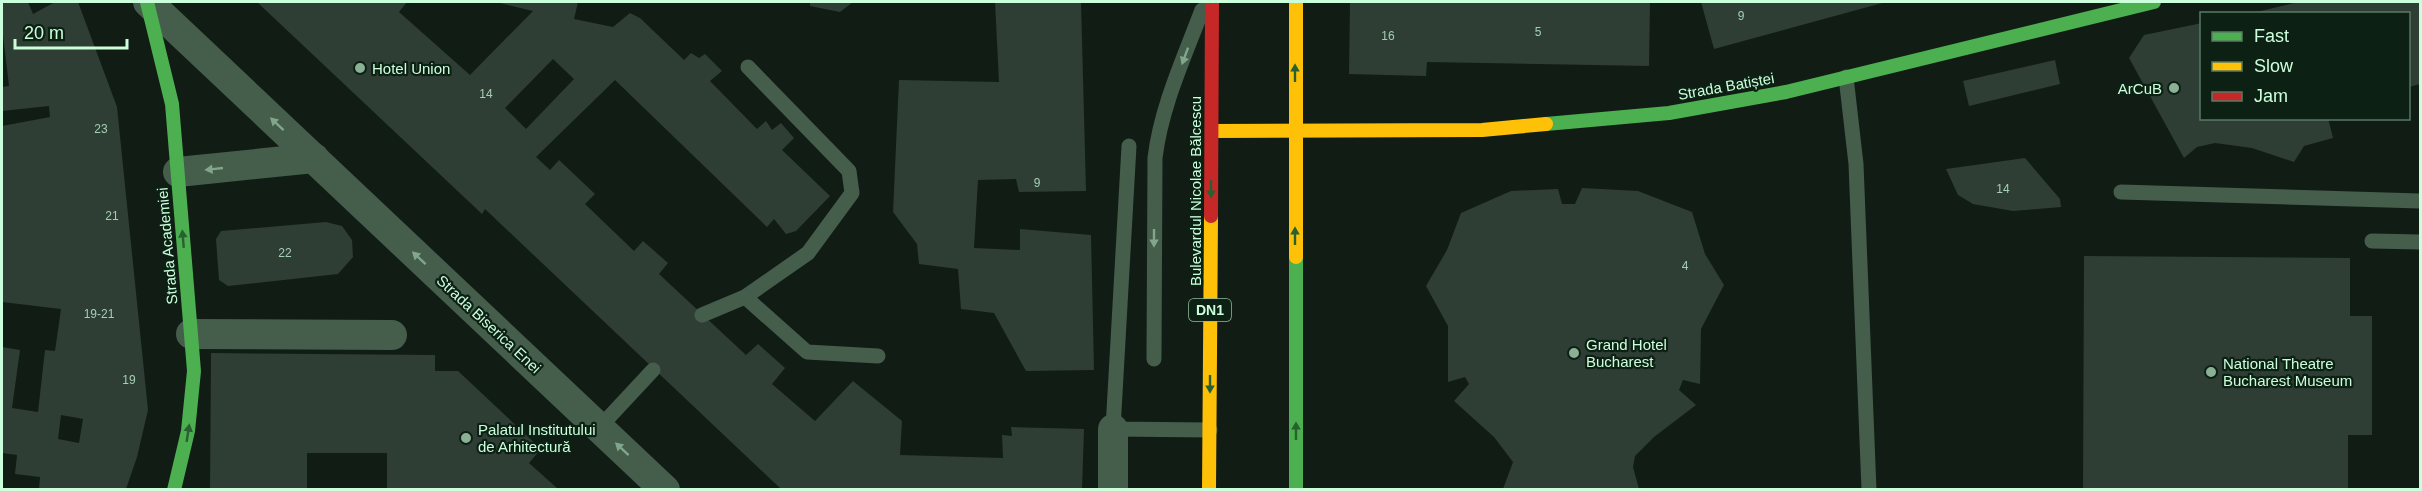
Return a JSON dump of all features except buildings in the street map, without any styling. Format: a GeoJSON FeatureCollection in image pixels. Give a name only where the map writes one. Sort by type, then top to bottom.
{"type":"FeatureCollection","features":[{"type":"Feature","properties":{"kind":"street","name":"Strada Biserica Enei"},"geometry":{"type":"LineString","coordinates":[[148,2],[665,489]]}},
{"type":"Feature","properties":{"kind":"street","name":"Strada Academiei"},"geometry":{"type":"LineString","coordinates":[[148,2],[171,94],[191,334],[192,409],[186,447],[174,489]]}},
{"type":"Feature","properties":{"kind":"street","name":"Bulevardul Nicolae Bălcescu"},"geometry":{"type":"LineString","coordinates":[[1209,489],[1212,2]]}},
{"type":"Feature","properties":{"kind":"street"},"geometry":{"type":"LineString","coordinates":[[1296,2],[1296,489]]}},
{"type":"Feature","properties":{"kind":"street","name":"Strada Batiștei"},"geometry":{"type":"LineString","coordinates":[[1212,131],[1482,130],[1669,113],[1720,106],[1846,78],[2074,11],[2154,2]]}},
{"type":"Feature","properties":{"kind":"street"},"geometry":{"type":"LineString","coordinates":[[178,172],[314,158]]}},
{"type":"Feature","properties":{"kind":"street"},"geometry":{"type":"LineString","coordinates":[[191,334],[392,335]]}},
{"type":"Feature","properties":{"kind":"street"},"geometry":{"type":"LineString","coordinates":[[1113,429],[1113,489]]}},
{"type":"Feature","properties":{"kind":"lane"},"geometry":{"type":"LineString","coordinates":[[1154,359],[1157,139],[1162,117],[1205,2]]}},
{"type":"Feature","properties":{"kind":"lane"},"geometry":{"type":"LineString","coordinates":[[702,315],[745,297],[808,254],[852,193],[849,171],[748,67]]}},
{"type":"Feature","properties":{"kind":"lane"},"geometry":{"type":"LineString","coordinates":[[1846,78],[1857,165],[1869,489]]}},
{"type":"Feature","properties":{"kind":"lane"},"geometry":{"type":"LineString","coordinates":[[1129,146],[1113,429],[1209,430]]}},
{"type":"Feature","properties":{"kind":"lane"},"geometry":{"type":"LineString","coordinates":[[2121,192],[2421,201]]}},
{"type":"Feature","properties":{"kind":"lane"},"geometry":{"type":"LineString","coordinates":[[2372,241],[2421,242]]}},
{"type":"Feature","properties":{"kind":"lane"},"geometry":{"type":"LineString","coordinates":[[745,297],[807,352],[878,356]]}},
{"type":"Feature","properties":{"kind":"lane"},"geometry":{"type":"LineString","coordinates":[[599,428],[653,370]]}},
{"type":"Feature","properties":{"kind":"traffic: fast"},"geometry":{"type":"LineString","coordinates":[[147,2],[172,104],[194,371],[188,431],[174,490]]}},
{"type":"Feature","properties":{"kind":"traffic: fast"},"geometry":{"type":"LineString","coordinates":[[1546,124],[1669,113],[1786,92],[2154,2]]}},
{"type":"Feature","properties":{"kind":"traffic: fast"},"geometry":{"type":"LineString","coordinates":[[1296,257],[1296,490]]}},
{"type":"Feature","properties":{"kind":"traffic: slow"},"geometry":{"type":"LineString","coordinates":[[1296,2],[1296,257]]}},
{"type":"Feature","properties":{"kind":"traffic: slow"},"geometry":{"type":"LineString","coordinates":[[1212,131],[1482,130],[1546,124]]}},
{"type":"Feature","properties":{"kind":"traffic: slow"},"geometry":{"type":"LineString","coordinates":[[1209,490],[1211,216]]}},
{"type":"Feature","properties":{"kind":"traffic: jam"},"geometry":{"type":"LineString","coordinates":[[1211,216],[1212,2]]}},
{"type":"Feature","properties":{"kind":"place","name":"Hotel Union"},"geometry":{"type":"Point","coordinates":[360,68]}},
{"type":"Feature","properties":{"kind":"place","name":"ArCuB"},"geometry":{"type":"Point","coordinates":[2174,88]}},
{"type":"Feature","properties":{"kind":"place","name":"Grand Hotel Bucharest"},"geometry":{"type":"Point","coordinates":[1574,353]}},
{"type":"Feature","properties":{"kind":"place","name":"National Theatre Bucharest Museum"},"geometry":{"type":"Point","coordinates":[2211,372]}},
{"type":"Feature","properties":{"kind":"place","name":"Palatul Institutului de Arhitectură"},"geometry":{"type":"Point","coordinates":[466,438]}}]}
